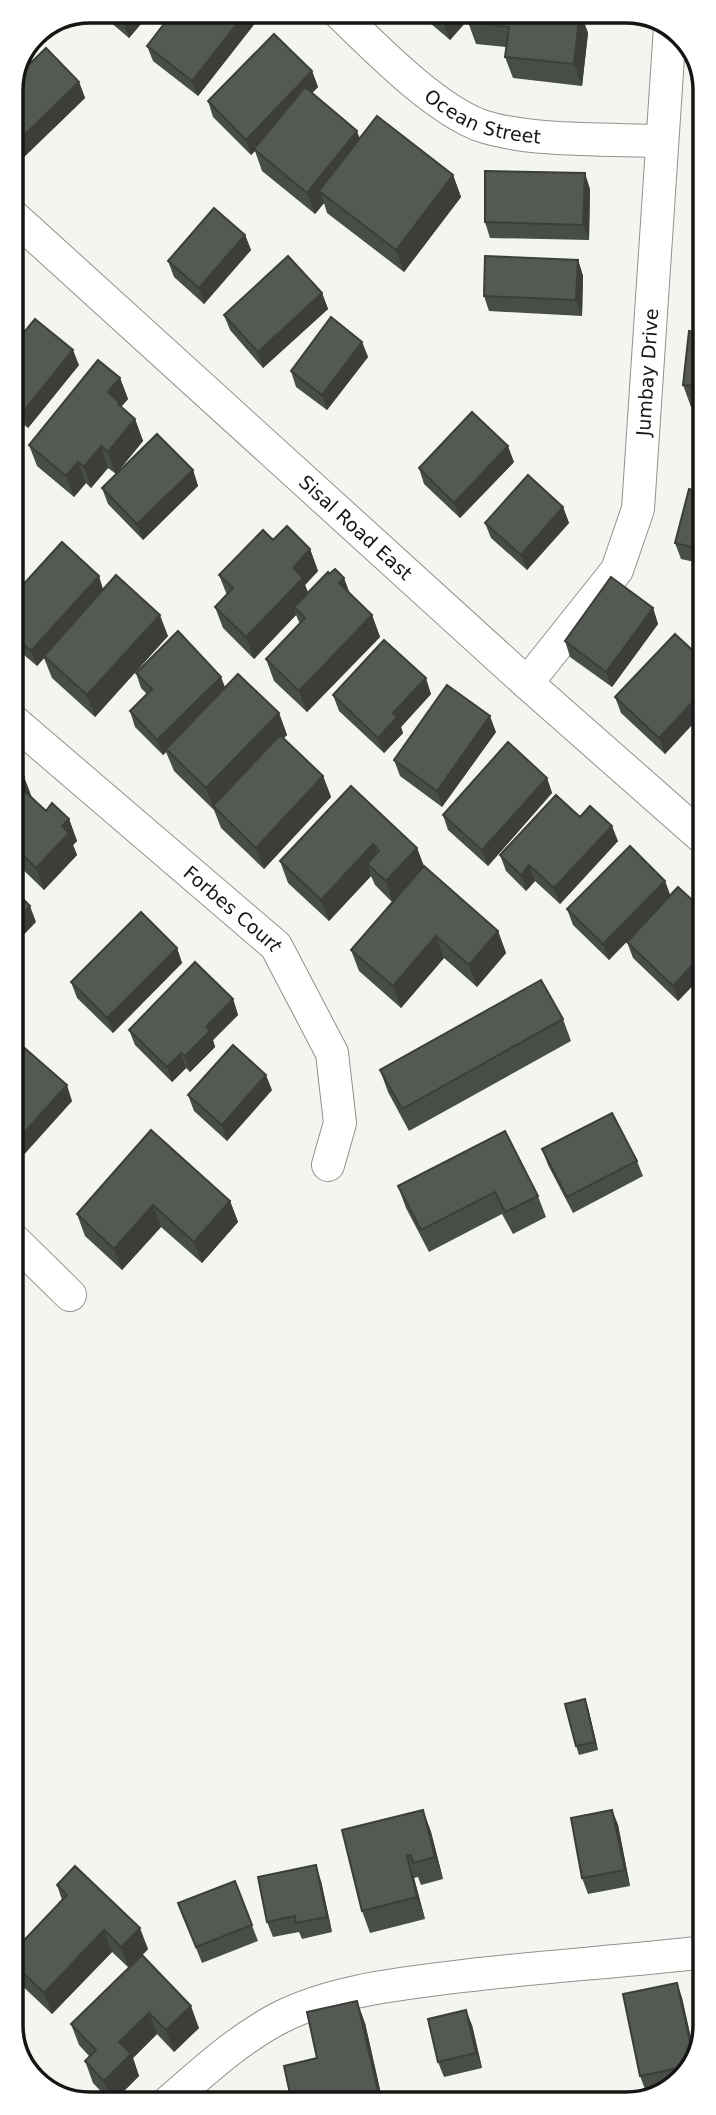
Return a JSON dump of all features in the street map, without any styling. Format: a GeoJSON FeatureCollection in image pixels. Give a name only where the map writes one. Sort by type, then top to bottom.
{"type":"FeatureCollection","features":[{"type":"Feature","properties":{"kind":"street","name":"Ocean Street"},"geometry":{"type":"LineString","coordinates":[[350,23],[439,104],[480,125],[530,135],[661,141]]}},
{"type":"Feature","properties":{"kind":"street","name":"Jumbay Drive"},"geometry":{"type":"LineString","coordinates":[[527,683],[617,570],[638,509],[669,38]]}},
{"type":"Feature","properties":{"kind":"street","name":"Sisal Road East"},"geometry":{"type":"LineString","coordinates":[[23,225],[527,683],[693,829]]}},
{"type":"Feature","properties":{"kind":"street","name":"Forbes Court"},"geometry":{"type":"LineString","coordinates":[[23,729],[276,946],[332,1053],[340,1123],[328,1165]]}},
{"type":"Feature","properties":{"kind":"street"},"geometry":{"type":"LineString","coordinates":[[23,1249],[69,1295]]}},
{"type":"Feature","properties":{"kind":"street"},"geometry":{"type":"LineString","coordinates":[[180,2092],[231,2049],[279,2018],[316,2002],[412,1982],[516,1969],[693,1953]]}},
{"type":"Feature","properties":{"kind":"building"},"geometry":{"type":"Polygon","coordinates":[[[165,23],[238,23],[192,81],[147,46],[165,23]]]}},
{"type":"Feature","properties":{"kind":"building"},"geometry":{"type":"Polygon","coordinates":[[[476,23],[579,23],[574,64],[505,57],[509,27],[476,23]]]}},
{"type":"Feature","properties":{"kind":"building"},"geometry":{"type":"Polygon","coordinates":[[[274,34],[312,71],[246,140],[208,101],[274,34]]]}},
{"type":"Feature","properties":{"kind":"building"},"geometry":{"type":"Polygon","coordinates":[[[46,48],[79,82],[23,136],[23,90],[27,66],[46,48]]]}},
{"type":"Feature","properties":{"kind":"building"},"geometry":{"type":"Polygon","coordinates":[[[305,87],[357,131],[307,193],[254,149],[305,87]]]}},
{"type":"Feature","properties":{"kind":"building"},"geometry":{"type":"Polygon","coordinates":[[[377,116],[453,175],[396,250],[319,191],[377,116]]]}},
{"type":"Feature","properties":{"kind":"building"},"geometry":{"type":"Polygon","coordinates":[[[485,171],[585,173],[583,225],[485,222],[485,171]]]}},
{"type":"Feature","properties":{"kind":"building"},"geometry":{"type":"Polygon","coordinates":[[[214,208],[245,235],[199,288],[168,261],[214,208]]]}},
{"type":"Feature","properties":{"kind":"building"},"geometry":{"type":"Polygon","coordinates":[[[288,256],[322,293],[258,352],[224,315],[288,256]]]}},
{"type":"Feature","properties":{"kind":"building"},"geometry":{"type":"Polygon","coordinates":[[[485,256],[578,260],[576,300],[484,296],[485,256]]]}},
{"type":"Feature","properties":{"kind":"building"},"geometry":{"type":"Polygon","coordinates":[[[331,317],[362,342],[322,395],[291,371],[331,317]]]}},
{"type":"Feature","properties":{"kind":"building"},"geometry":{"type":"Polygon","coordinates":[[[35,319],[73,350],[23,412],[23,334],[35,319]]]}},
{"type":"Feature","properties":{"kind":"building"},"geometry":{"type":"Polygon","coordinates":[[[689,331],[693,332],[693,386],[683,385],[689,331]]]}},
{"type":"Feature","properties":{"kind":"building"},"geometry":{"type":"Polygon","coordinates":[[[98,360],[120,378],[108,392],[135,419],[108,452],[101,446],[84,467],[78,462],[66,476],[29,445],[98,360]]]}},
{"type":"Feature","properties":{"kind":"building"},"geometry":{"type":"Polygon","coordinates":[[[472,412],[508,446],[454,503],[419,468],[472,412]]]}},
{"type":"Feature","properties":{"kind":"building"},"geometry":{"type":"Polygon","coordinates":[[[157,434],[193,470],[137,524],[102,488],[157,434]]]}},
{"type":"Feature","properties":{"kind":"building"},"geometry":{"type":"Polygon","coordinates":[[[528,475],[563,507],[521,555],[485,523],[528,475]]]}},
{"type":"Feature","properties":{"kind":"building"},"geometry":{"type":"Polygon","coordinates":[[[689,489],[693,490],[693,547],[675,543],[689,489]]]}},
{"type":"Feature","properties":{"kind":"building"},"geometry":{"type":"Polygon","coordinates":[[[287,526],[310,549],[293,568],[303,578],[246,637],[215,607],[233,588],[219,575],[263,530],[273,540],[287,526]]]}},
{"type":"Feature","properties":{"kind":"building"},"geometry":{"type":"Polygon","coordinates":[[[62,542],[99,576],[31,651],[23,644],[23,585],[62,542]]]}},
{"type":"Feature","properties":{"kind":"building"},"geometry":{"type":"Polygon","coordinates":[[[335,569],[344,578],[339,583],[372,615],[299,691],[266,659],[305,618],[294,607],[328,572],[329,574],[335,569]]]}},
{"type":"Feature","properties":{"kind":"building"},"geometry":{"type":"Polygon","coordinates":[[[116,575],[160,615],[87,695],[44,656],[116,575]]]}},
{"type":"Feature","properties":{"kind":"building"},"geometry":{"type":"Polygon","coordinates":[[[611,577],[653,608],[606,672],[565,641],[611,577]]]}},
{"type":"Feature","properties":{"kind":"building"},"geometry":{"type":"Polygon","coordinates":[[[178,631],[221,677],[157,740],[130,711],[152,689],[136,673],[178,631]]]}},
{"type":"Feature","properties":{"kind":"building"},"geometry":{"type":"Polygon","coordinates":[[[675,634],[693,651],[693,702],[659,738],[615,697],[675,634]]]}},
{"type":"Feature","properties":{"kind":"building"},"geometry":{"type":"Polygon","coordinates":[[[384,640],[426,678],[393,713],[397,717],[378,738],[333,695],[384,640]]]}},
{"type":"Feature","properties":{"kind":"building"},"geometry":{"type":"Polygon","coordinates":[[[238,674],[279,713],[206,788],[166,749],[238,674]]]}},
{"type":"Feature","properties":{"kind":"building"},"geometry":{"type":"Polygon","coordinates":[[[447,685],[490,716],[437,791],[394,760],[447,685]]]}},
{"type":"Feature","properties":{"kind":"building"},"geometry":{"type":"Polygon","coordinates":[[[280,735],[323,776],[256,848],[213,806],[280,735]]]}},
{"type":"Feature","properties":{"kind":"building"},"geometry":{"type":"Polygon","coordinates":[[[508,742],[547,778],[482,850],[443,815],[508,742]]]}},
{"type":"Feature","properties":{"kind":"building"},"geometry":{"type":"Polygon","coordinates":[[[351,786],[417,848],[386,881],[367,864],[379,851],[373,844],[321,900],[280,861],[351,786]]]}},
{"type":"Feature","properties":{"kind":"building"},"geometry":{"type":"Polygon","coordinates":[[[23,790],[46,811],[52,803],[69,819],[62,826],[69,833],[36,868],[23,855],[23,790]]]}},
{"type":"Feature","properties":{"kind":"building"},"geometry":{"type":"Polygon","coordinates":[[[556,795],[580,817],[590,806],[612,826],[554,888],[529,865],[521,875],[500,855],[556,795]]]}},
{"type":"Feature","properties":{"kind":"building"},"geometry":{"type":"Polygon","coordinates":[[[630,846],[665,881],[603,944],[567,909],[630,846]]]}},
{"type":"Feature","properties":{"kind":"building"},"geometry":{"type":"Polygon","coordinates":[[[424,866],[498,931],[469,965],[436,936],[393,986],[351,950],[424,866]]]}},
{"type":"Feature","properties":{"kind":"building"},"geometry":{"type":"Polygon","coordinates":[[[678,887],[693,901],[693,964],[673,986],[627,942],[678,887]]]}},
{"type":"Feature","properties":{"kind":"building"},"geometry":{"type":"Polygon","coordinates":[[[23,899],[30,906],[23,913],[23,899]]]}},
{"type":"Feature","properties":{"kind":"building"},"geometry":{"type":"Polygon","coordinates":[[[141,912],[177,948],[107,1018],[71,982],[141,912]]]}},
{"type":"Feature","properties":{"kind":"building"},"geometry":{"type":"Polygon","coordinates":[[[195,962],[233,999],[206,1027],[210,1031],[185,1056],[181,1053],[167,1067],[129,1030],[195,962]]]}},
{"type":"Feature","properties":{"kind":"building"},"geometry":{"type":"Polygon","coordinates":[[[541,980],[563,1019],[402,1109],[380,1070],[541,980]]]}},
{"type":"Feature","properties":{"kind":"building"},"geometry":{"type":"Polygon","coordinates":[[[233,1045],[266,1075],[222,1125],[188,1095],[233,1045]]]}},
{"type":"Feature","properties":{"kind":"building"},"geometry":{"type":"Polygon","coordinates":[[[23,1047],[67,1085],[23,1134],[23,1047]]]}},
{"type":"Feature","properties":{"kind":"building"},"geometry":{"type":"Polygon","coordinates":[[[612,1113],[637,1161],[567,1197],[542,1149],[612,1113]]]}},
{"type":"Feature","properties":{"kind":"building"},"geometry":{"type":"Polygon","coordinates":[[[151,1130],[230,1201],[194,1242],[153,1205],[114,1249],[77,1214],[151,1130]]]}},
{"type":"Feature","properties":{"kind":"building"},"geometry":{"type":"Polygon","coordinates":[[[505,1131],[538,1196],[505,1212],[495,1192],[421,1230],[398,1186],[505,1131]]]}},
{"type":"Feature","properties":{"kind":"building"},"geometry":{"type":"Polygon","coordinates":[[[585,1699],[595,1742],[576,1746],[565,1704],[585,1699]]]}},
{"type":"Feature","properties":{"kind":"building"},"geometry":{"type":"Polygon","coordinates":[[[423,1810],[435,1857],[413,1863],[411,1855],[407,1856],[417,1897],[362,1911],[342,1830],[423,1810]]]}},
{"type":"Feature","properties":{"kind":"building"},"geometry":{"type":"Polygon","coordinates":[[[612,1810],[625,1870],[582,1878],[571,1818],[612,1810]]]}},
{"type":"Feature","properties":{"kind":"building"},"geometry":{"type":"Polygon","coordinates":[[[316,1865],[327,1917],[296,1923],[295,1916],[267,1922],[258,1877],[316,1865]]]}},
{"type":"Feature","properties":{"kind":"building"},"geometry":{"type":"Polygon","coordinates":[[[75,1866],[140,1928],[121,1947],[104,1930],[44,1993],[23,1973],[23,1941],[67,1895],[57,1885],[75,1866]]]}},
{"type":"Feature","properties":{"kind":"building"},"geometry":{"type":"Polygon","coordinates":[[[235,1881],[252,1925],[196,1947],[178,1903],[235,1881]]]}},
{"type":"Feature","properties":{"kind":"building"},"geometry":{"type":"Polygon","coordinates":[[[142,1955],[191,2006],[166,2030],[149,2013],[119,2042],[131,2054],[104,2081],[85,2061],[96,2050],[71,2024],[142,1955]]]}},
{"type":"Feature","properties":{"kind":"building"},"geometry":{"type":"Polygon","coordinates":[[[677,1983],[691,2044],[677,2068],[640,2076],[623,1994],[677,1983]]]}},
{"type":"Feature","properties":{"kind":"building"},"geometry":{"type":"Polygon","coordinates":[[[357,2001],[378,2092],[290,2092],[284,2066],[317,2058],[307,2012],[357,2001]]]}},
{"type":"Feature","properties":{"kind":"building"},"geometry":{"type":"Polygon","coordinates":[[[466,2010],[476,2053],[438,2062],[428,2019],[466,2010]]]}}]}
